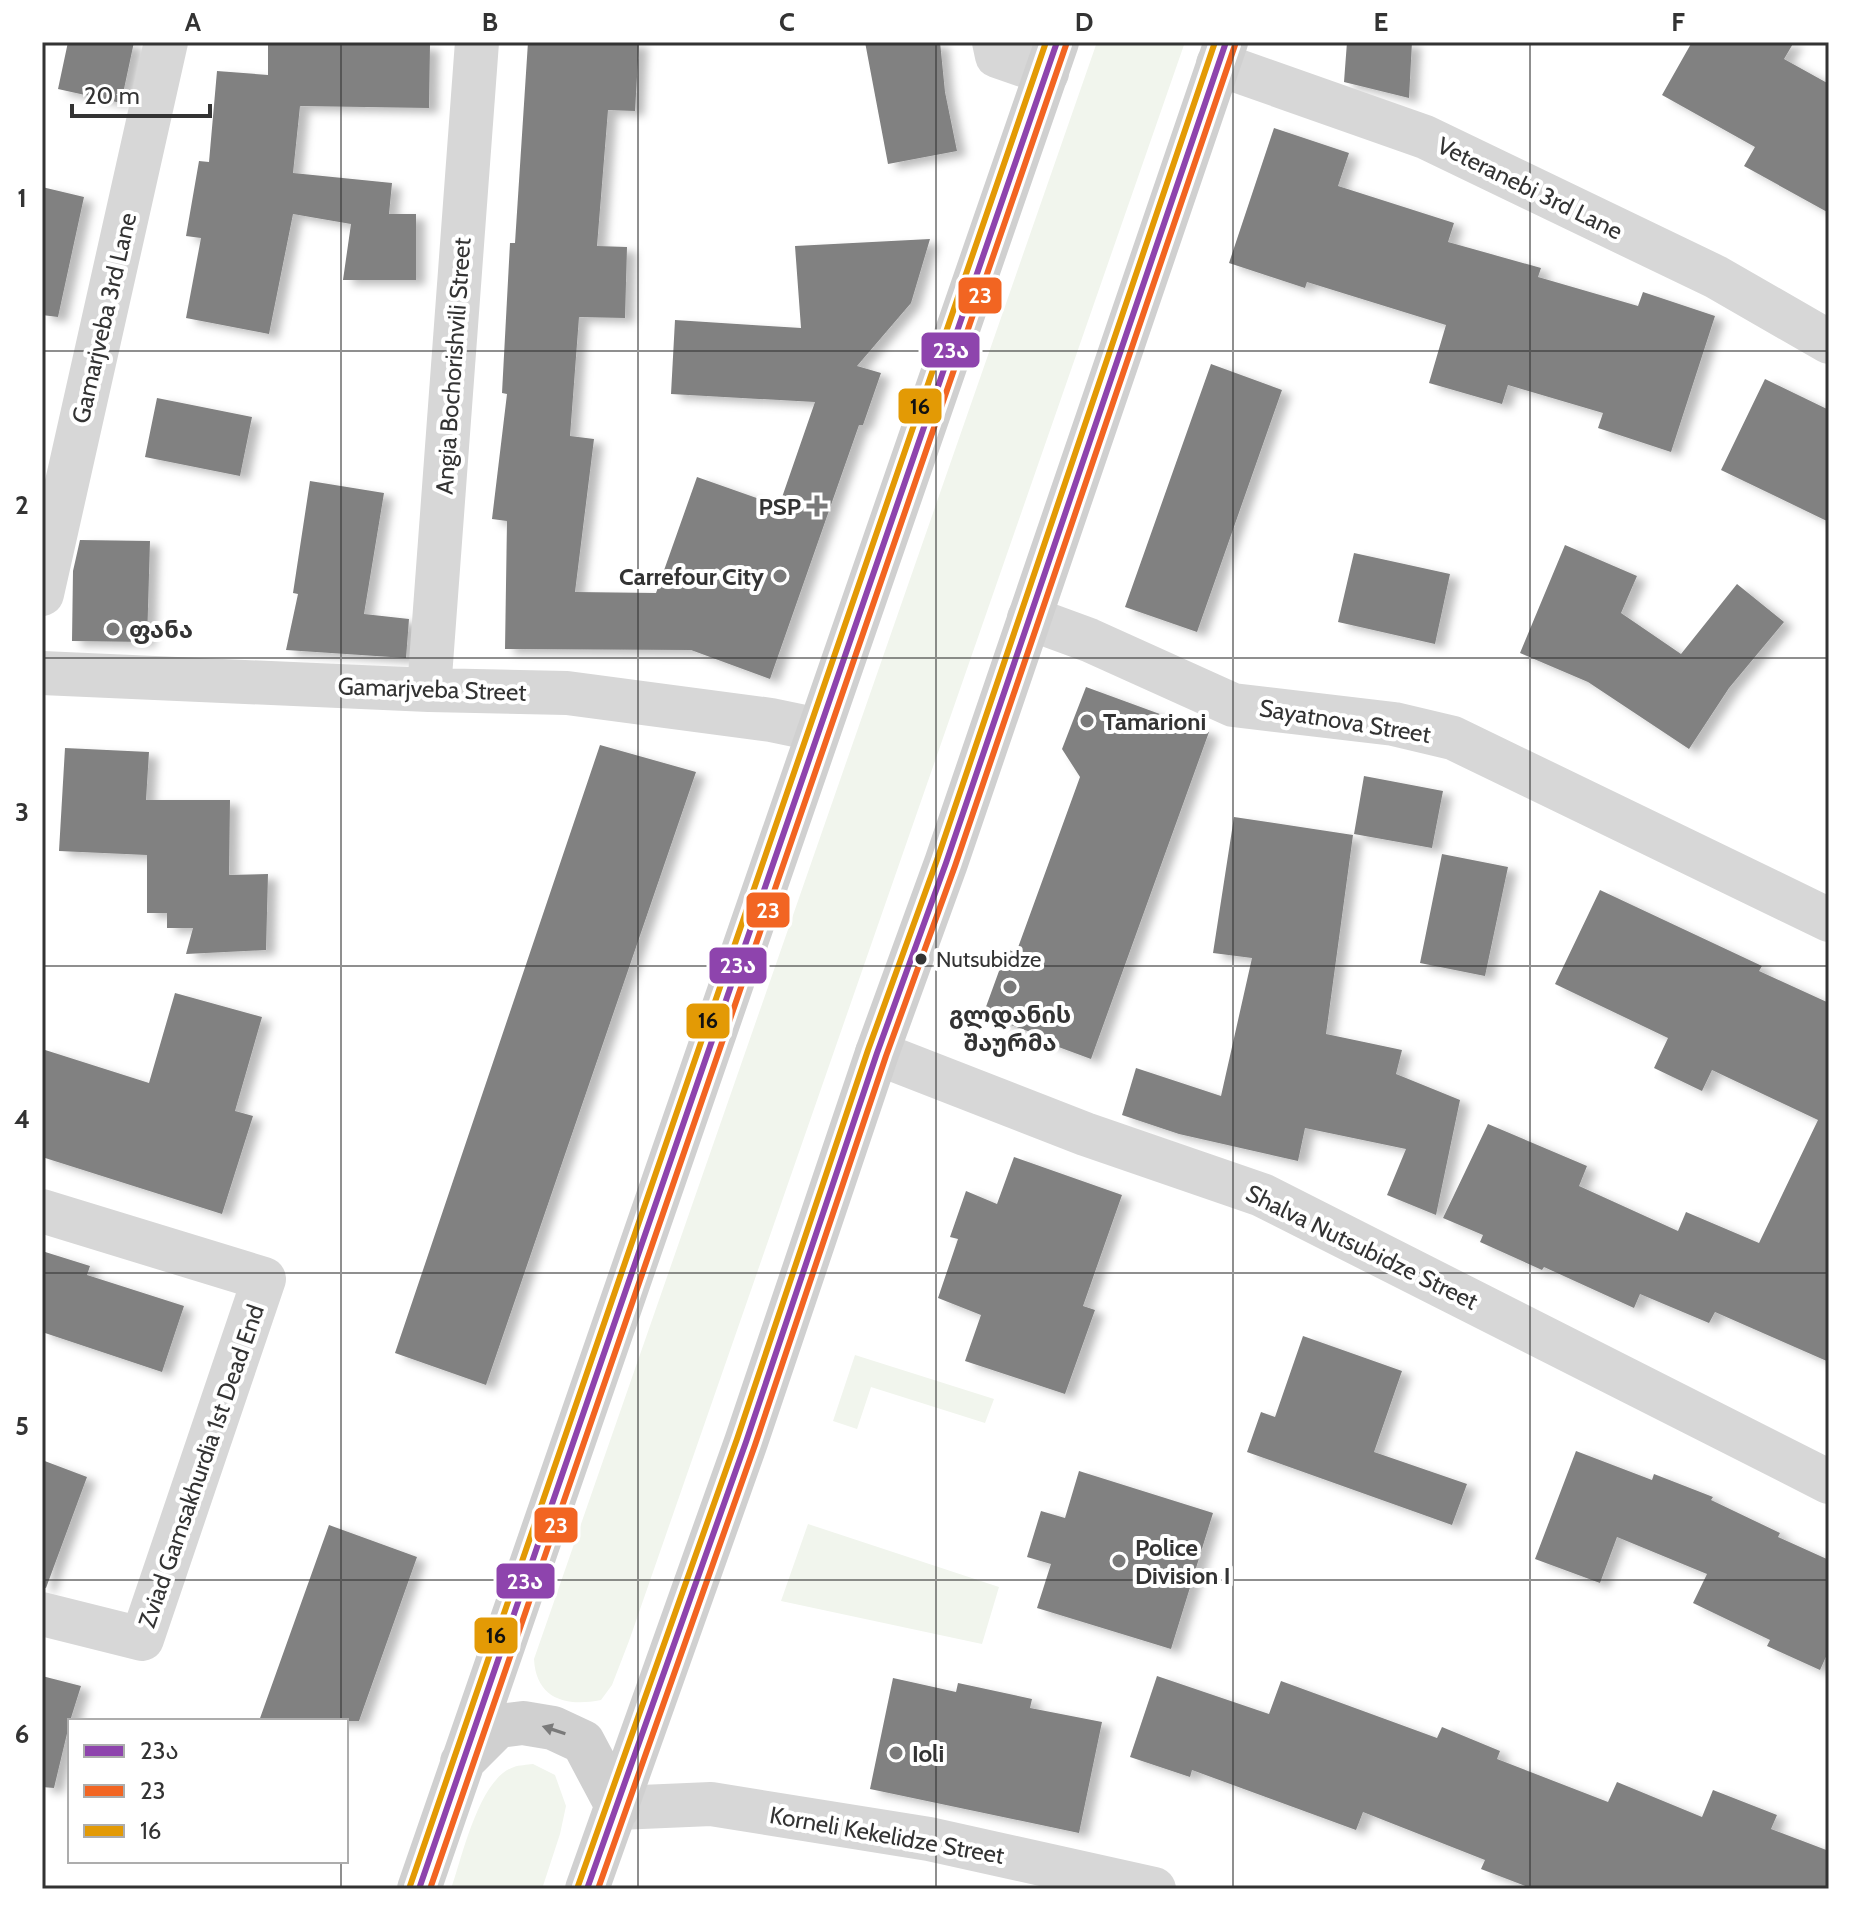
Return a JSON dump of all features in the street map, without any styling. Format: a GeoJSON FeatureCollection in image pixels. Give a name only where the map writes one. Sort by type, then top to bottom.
{"type":"FeatureCollection","features":[{"type":"Feature","properties":{"kind":"main road"},"geometry":{"type":"LineString","coordinates":[[587,1889],[746,1442],[1222,53]]}},
{"type":"Feature","properties":{"kind":"main road"},"geometry":{"type":"LineString","coordinates":[[419,1889],[1052,58]]}},
{"type":"Feature","properties":{"kind":"main road"},"geometry":{"type":"LineString","coordinates":[[461,1764],[498,1726],[523,1723],[553,1728],[583,1742],[618,1808]]}},
{"type":"Feature","properties":{"kind":"street","name":"Gamarjveba 3rd Lane"},"geometry":{"type":"LineString","coordinates":[[42,594],[166,42]]}},
{"type":"Feature","properties":{"kind":"street","name":"Angia Bochorishvili Street"},"geometry":{"type":"LineString","coordinates":[[429,690],[477,42]]}},
{"type":"Feature","properties":{"kind":"street"},"geometry":{"type":"LineString","coordinates":[[994,42],[997,56],[1052,58]]}},
{"type":"Feature","properties":{"kind":"street","name":"Veteranebi 3rd Lane"},"geometry":{"type":"LineString","coordinates":[[1222,53],[1425,137],[1716,277],[1829,342]]}},
{"type":"Feature","properties":{"kind":"street","name":"Sayatnova Street"},"geometry":{"type":"LineString","coordinates":[[1029,618],[1089,640],[1233,705],[1394,724],[1453,738],[1829,920]]}},
{"type":"Feature","properties":{"kind":"street","name":"Gamarjveba Street"},"geometry":{"type":"LineString","coordinates":[[42,673],[567,693],[771,720],[819,730]]}},
{"type":"Feature","properties":{"kind":"street","name":"Shalva Nutsubidze Street"},"geometry":{"type":"LineString","coordinates":[[877,1053],[1085,1134],[1262,1195],[1829,1482]]}},
{"type":"Feature","properties":{"kind":"street","name":"Zviad Gamsakhurdia 1st Dead End"},"geometry":{"type":"LineString","coordinates":[[42,1211],[264,1279],[142,1639],[42,1614]]}},
{"type":"Feature","properties":{"kind":"street","name":"Korneli Kekelidze Street"},"geometry":{"type":"LineString","coordinates":[[618,1808],[711,1804],[929,1839],[1154,1889]]}},
{"type":"Feature","properties":{"kind":"shaded area"},"geometry":{"type":"Polygon","coordinates":[[[1097,42],[1185,42],[629,1641],[612,1685],[601,1700],[565,1701],[555,1697],[540,1683],[534,1659],[1097,42]]]}},
{"type":"Feature","properties":{"kind":"shaded area"},"geometry":{"type":"Polygon","coordinates":[[[855,1355],[994,1399],[985,1423],[871,1387],[857,1429],[833,1421],[855,1355]]]}},
{"type":"Feature","properties":{"kind":"shaded area"},"geometry":{"type":"Polygon","coordinates":[[[808,1524],[999,1587],[982,1644],[781,1601],[808,1524]]]}},
{"type":"Feature","properties":{"kind":"shaded area"},"geometry":{"type":"Polygon","coordinates":[[[533,1764],[555,1775],[566,1806],[542,1889],[451,1889],[474,1820],[491,1786],[514,1767],[533,1764]]]}},
{"type":"Feature","properties":{"kind":"building"},"geometry":{"type":"Polygon","coordinates":[[[68,42],[134,42],[121,103],[58,89],[68,42]]]}},
{"type":"Feature","properties":{"kind":"building"},"geometry":{"type":"Polygon","coordinates":[[[268,42],[430,45],[429,108],[300,106],[293,173],[392,183],[389,214],[416,214],[416,280],[343,280],[351,224],[293,214],[269,334],[186,318],[201,238],[186,236],[199,161],[209,162],[217,71],[268,75],[268,42]]]}},
{"type":"Feature","properties":{"kind":"building"},"geometry":{"type":"Polygon","coordinates":[[[528,42],[639,42],[635,111],[608,110],[597,246],[627,247],[625,318],[579,317],[570,436],[594,439],[575,592],[656,593],[697,477],[779,506],[815,402],[671,394],[675,320],[801,328],[795,246],[930,239],[911,303],[857,366],[881,373],[863,425],[859,425],[770,679],[691,650],[505,649],[507,521],[492,519],[507,394],[502,393],[510,243],[515,243],[528,42]]]}},
{"type":"Feature","properties":{"kind":"building"},"geometry":{"type":"Polygon","coordinates":[[[865,42],[940,42],[945,92],[957,151],[888,164],[865,42]]]}},
{"type":"Feature","properties":{"kind":"building"},"geometry":{"type":"Polygon","coordinates":[[[1347,42],[1412,42],[1409,98],[1344,82],[1347,42]]]}},
{"type":"Feature","properties":{"kind":"building"},"geometry":{"type":"Polygon","coordinates":[[[1692,42],[1794,42],[1784,59],[1829,84],[1829,213],[1744,166],[1755,147],[1662,95],[1692,42]]]}},
{"type":"Feature","properties":{"kind":"building"},"geometry":{"type":"Polygon","coordinates":[[[1274,128],[1349,153],[1338,186],[1454,223],[1448,242],[1541,268],[1538,277],[1638,306],[1643,292],[1715,316],[1671,452],[1598,428],[1603,413],[1508,385],[1502,404],[1429,383],[1446,325],[1307,282],[1305,288],[1229,263],[1274,128]]]}},
{"type":"Feature","properties":{"kind":"building"},"geometry":{"type":"Polygon","coordinates":[[[42,187],[84,197],[58,317],[42,315],[42,187]]]}},
{"type":"Feature","properties":{"kind":"building"},"geometry":{"type":"Polygon","coordinates":[[[1211,364],[1282,390],[1197,632],[1125,607],[1211,364]]]}},
{"type":"Feature","properties":{"kind":"building"},"geometry":{"type":"Polygon","coordinates":[[[1765,379],[1829,410],[1829,522],[1721,470],[1765,379]]]}},
{"type":"Feature","properties":{"kind":"building"},"geometry":{"type":"Polygon","coordinates":[[[157,398],[252,417],[240,476],[145,457],[157,398]]]}},
{"type":"Feature","properties":{"kind":"building"},"geometry":{"type":"Polygon","coordinates":[[[310,481],[384,493],[364,614],[409,619],[406,658],[286,650],[298,594],[293,593],[310,481]]]}},
{"type":"Feature","properties":{"kind":"building"},"geometry":{"type":"Polygon","coordinates":[[[80,540],[150,541],[147,642],[72,641],[73,571],[80,540]]]}},
{"type":"Feature","properties":{"kind":"building"},"geometry":{"type":"Polygon","coordinates":[[[1565,545],[1637,576],[1621,613],[1681,654],[1737,584],[1784,622],[1729,688],[1689,749],[1588,682],[1520,653],[1565,545]]]}},
{"type":"Feature","properties":{"kind":"building"},"geometry":{"type":"Polygon","coordinates":[[[1354,553],[1450,574],[1435,644],[1338,622],[1354,553]]]}},
{"type":"Feature","properties":{"kind":"building"},"geometry":{"type":"Polygon","coordinates":[[[1086,687],[1209,732],[1091,1059],[1045,1042],[1047,1038],[983,1015],[1007,949],[1016,953],[1080,777],[1062,749],[1086,687]]]}},
{"type":"Feature","properties":{"kind":"building"},"geometry":{"type":"Polygon","coordinates":[[[600,745],[696,772],[486,1385],[395,1353],[600,745]]]}},
{"type":"Feature","properties":{"kind":"building"},"geometry":{"type":"Polygon","coordinates":[[[65,748],[149,752],[146,800],[230,800],[229,875],[268,874],[266,950],[186,954],[193,928],[167,928],[167,913],[147,913],[147,855],[59,851],[65,748]]]}},
{"type":"Feature","properties":{"kind":"building"},"geometry":{"type":"Polygon","coordinates":[[[1364,776],[1443,791],[1432,848],[1354,834],[1364,776]]]}},
{"type":"Feature","properties":{"kind":"building"},"geometry":{"type":"Polygon","coordinates":[[[1234,817],[1353,835],[1326,1034],[1402,1050],[1396,1074],[1460,1100],[1436,1215],[1387,1195],[1406,1149],[1305,1128],[1298,1161],[1179,1134],[1122,1115],[1136,1068],[1221,1096],[1252,958],[1213,953],[1234,817]]]}},
{"type":"Feature","properties":{"kind":"building"},"geometry":{"type":"Polygon","coordinates":[[[1442,854],[1508,867],[1485,976],[1420,963],[1442,854]]]}},
{"type":"Feature","properties":{"kind":"building"},"geometry":{"type":"Polygon","coordinates":[[[1600,890],[1762,966],[1759,971],[1829,1003],[1829,1362],[1715,1312],[1709,1323],[1640,1294],[1634,1308],[1480,1242],[1483,1235],[1443,1218],[1488,1124],[1587,1166],[1579,1186],[1678,1231],[1686,1212],[1759,1243],[1818,1120],[1712,1070],[1702,1091],[1654,1068],[1668,1038],[1555,984],[1600,890]]]}},
{"type":"Feature","properties":{"kind":"building"},"geometry":{"type":"Polygon","coordinates":[[[175,993],[262,1017],[235,1111],[253,1116],[222,1214],[42,1157],[42,1049],[149,1083],[175,993]]]}},
{"type":"Feature","properties":{"kind":"building"},"geometry":{"type":"Polygon","coordinates":[[[1014,1157],[1122,1195],[1083,1306],[1095,1310],[1065,1394],[965,1361],[981,1315],[938,1298],[958,1239],[950,1237],[966,1191],[997,1204],[1014,1157]]]}},
{"type":"Feature","properties":{"kind":"building"},"geometry":{"type":"Polygon","coordinates":[[[42,1251],[90,1266],[87,1275],[184,1306],[162,1372],[42,1332],[42,1251]]]}},
{"type":"Feature","properties":{"kind":"building"},"geometry":{"type":"Polygon","coordinates":[[[1303,1336],[1402,1371],[1374,1452],[1467,1484],[1452,1525],[1247,1452],[1261,1412],[1275,1417],[1303,1336]]]}},
{"type":"Feature","properties":{"kind":"building"},"geometry":{"type":"Polygon","coordinates":[[[1576,1451],[1652,1480],[1654,1474],[1713,1497],[1711,1500],[1780,1533],[1778,1537],[1829,1560],[1829,1650],[1820,1670],[1767,1646],[1770,1640],[1693,1603],[1707,1574],[1617,1537],[1600,1583],[1535,1559],[1576,1451]]]}},
{"type":"Feature","properties":{"kind":"building"},"geometry":{"type":"Polygon","coordinates":[[[42,1460],[87,1477],[46,1588],[42,1587],[42,1460]]]}},
{"type":"Feature","properties":{"kind":"building","name":"Police Division I"},"geometry":{"type":"Polygon","coordinates":[[[1079,1471],[1213,1513],[1171,1649],[1037,1608],[1051,1564],[1027,1557],[1041,1511],[1065,1518],[1079,1471]]]}},
{"type":"Feature","properties":{"kind":"building"},"geometry":{"type":"Polygon","coordinates":[[[329,1525],[417,1557],[359,1721],[260,1719],[329,1525]]]}},
{"type":"Feature","properties":{"kind":"building"},"geometry":{"type":"Polygon","coordinates":[[[42,1676],[81,1686],[71,1719],[68,1719],[54,1788],[42,1787],[42,1676]]]}},
{"type":"Feature","properties":{"kind":"building"},"geometry":{"type":"Polygon","coordinates":[[[1157,1676],[1269,1714],[1281,1681],[1437,1738],[1442,1727],[1500,1751],[1497,1759],[1608,1802],[1617,1782],[1702,1817],[1713,1790],[1777,1815],[1771,1829],[1829,1851],[1829,1889],[1533,1889],[1481,1869],[1485,1860],[1363,1812],[1356,1830],[1192,1770],[1190,1777],[1130,1757],[1157,1676]]]}},
{"type":"Feature","properties":{"kind":"building"},"geometry":{"type":"Polygon","coordinates":[[[893,1678],[956,1692],[958,1683],[1032,1699],[1030,1708],[1102,1722],[1079,1833],[870,1789],[893,1678]]]}},
{"type":"Feature","properties":{"kind":"transit line","name":"16"},"geometry":{"type":"LineString","coordinates":[[410,1886],[1046,42]]}},
{"type":"Feature","properties":{"kind":"transit line","name":"23ა"},"geometry":{"type":"LineString","coordinates":[[419,1889],[1057,42]]}},
{"type":"Feature","properties":{"kind":"transit line","name":"16"},"geometry":{"type":"LineString","coordinates":[[578,1886],[737,1439],[1215,42]]}},
{"type":"Feature","properties":{"kind":"transit line","name":"23ა"},"geometry":{"type":"LineString","coordinates":[[587,1889],[746,1442],[1226,42]]}},
{"type":"Feature","properties":{"kind":"transit line","name":"23"},"geometry":{"type":"LineString","coordinates":[[430,1889],[1066,45]]}},
{"type":"Feature","properties":{"kind":"transit line","name":"23"},"geometry":{"type":"LineString","coordinates":[[598,1889],[755,1445],[1235,45]]}},
{"type":"Feature","properties":{"kind":"place","name":"PSP"},"geometry":{"type":"Point","coordinates":[817,506]}},
{"type":"Feature","properties":{"kind":"place","name":"Carrefour City"},"geometry":{"type":"Point","coordinates":[780,576]}},
{"type":"Feature","properties":{"kind":"place","name":"ფანა"},"geometry":{"type":"Point","coordinates":[113,629]}},
{"type":"Feature","properties":{"kind":"place","name":"Tamarioni"},"geometry":{"type":"Point","coordinates":[1087,721]}},
{"type":"Feature","properties":{"kind":"place","name":"Nutsubidze"},"geometry":{"type":"Point","coordinates":[921,959]}},
{"type":"Feature","properties":{"kind":"place","name":"გლდანის შაურმა"},"geometry":{"type":"Point","coordinates":[1010,987]}},
{"type":"Feature","properties":{"kind":"place","name":"Police Division I"},"geometry":{"type":"Point","coordinates":[1119,1561]}},
{"type":"Feature","properties":{"kind":"place","name":"Ioli"},"geometry":{"type":"Point","coordinates":[896,1753]}}]}
